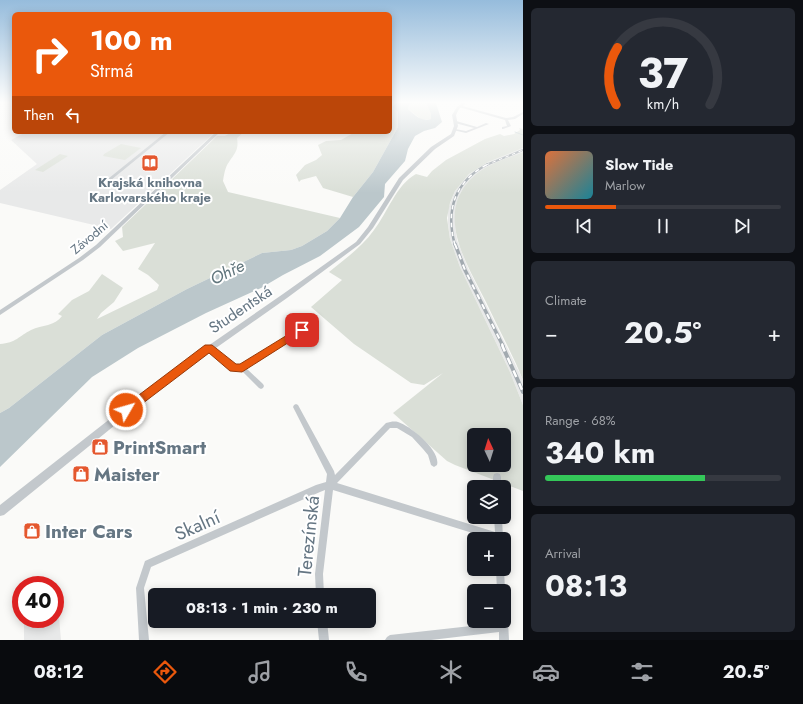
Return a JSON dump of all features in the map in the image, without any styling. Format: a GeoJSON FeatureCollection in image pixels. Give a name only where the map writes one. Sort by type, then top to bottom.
{"type":"FeatureCollection","features":[{"type":"Feature","properties":{"kind":"street","name":"Studentská"},"geometry":{"type":"LineString","coordinates":[[0,511],[160,384],[358,243],[370,228],[401,179],[433,148],[452,136],[454,133]]}},
{"type":"Feature","properties":{"kind":"street"},"geometry":{"type":"LineString","coordinates":[[99,188],[166,134]]}},
{"type":"Feature","properties":{"kind":"street","name":"Závodní"},"geometry":{"type":"LineString","coordinates":[[0,313],[98,246],[216,134]]}},
{"type":"Feature","properties":{"kind":"street"},"geometry":{"type":"LineString","coordinates":[[209,348],[234,368],[242,368],[302,330]]}},
{"type":"Feature","properties":{"kind":"street"},"geometry":{"type":"LineString","coordinates":[[242,368],[261,386]]}},
{"type":"Feature","properties":{"kind":"street"},"geometry":{"type":"LineString","coordinates":[[296,407],[331,474],[330,485],[480,532]]}},
{"type":"Feature","properties":{"kind":"street","name":"Terezínská"},"geometry":{"type":"LineString","coordinates":[[320,588],[319,574],[330,485],[388,425],[398,425],[426,446],[432,454],[434,463]]}},
{"type":"Feature","properties":{"kind":"street","name":"Skalní"},"geometry":{"type":"LineString","coordinates":[[144,640],[140,588],[148,564],[319,488],[330,485]]}},
{"type":"Feature","properties":{"kind":"street"},"geometry":{"type":"LineString","coordinates":[[323,628],[324,640]]}},
{"type":"Feature","properties":{"kind":"street"},"geometry":{"type":"LineString","coordinates":[[390,640],[475,628]]}},
{"type":"Feature","properties":{"kind":"street"},"geometry":{"type":"LineString","coordinates":[[503,628],[504,640]]}},
{"type":"Feature","properties":{"kind":"shaded area"},"geometry":{"type":"Polygon","coordinates":[[[395,133],[373,172],[353,197],[323,188],[316,176],[301,180],[299,182],[296,175],[305,165],[316,160],[322,155],[318,145],[326,141],[341,140],[352,134],[395,133]]]}},
{"type":"Feature","properties":{"kind":"shaded area"},"geometry":{"type":"Polygon","coordinates":[[[523,133],[523,148],[488,162],[469,174],[455,191],[450,203],[447,218],[450,239],[460,267],[510,372],[523,405],[523,491],[511,486],[511,480],[494,480],[473,472],[511,472],[511,428],[467,428],[467,470],[447,461],[393,413],[443,373],[424,385],[411,383],[354,344],[311,307],[342,280],[329,272],[364,242],[379,223],[403,185],[409,179],[416,174],[427,177],[446,160],[485,139],[500,134],[504,136],[523,133]]]}},
{"type":"Feature","properties":{"kind":"shaded area"},"geometry":{"type":"Polygon","coordinates":[[[22,134],[213,134],[111,229],[0,203],[0,190],[37,164],[11,140],[22,134]]]}},
{"type":"Feature","properties":{"kind":"shaded area"},"geometry":{"type":"Polygon","coordinates":[[[228,134],[242,134],[237,138],[236,151],[225,171],[223,181],[228,192],[340,218],[327,231],[302,246],[291,250],[262,253],[187,289],[102,335],[9,408],[0,413],[0,344],[17,339],[35,328],[56,322],[62,316],[58,314],[72,300],[89,291],[102,274],[123,288],[114,302],[101,313],[97,319],[157,290],[159,285],[148,275],[138,269],[155,243],[123,251],[115,241],[123,237],[122,227],[217,136],[225,136],[228,134]]]}},
{"type":"Feature","properties":{"kind":"shaded area"},"geometry":{"type":"Polygon","coordinates":[[[121,144],[141,148],[125,160],[103,156],[104,154],[121,144]]]}},
{"type":"Feature","properties":{"kind":"shaded area"},"geometry":{"type":"Polygon","coordinates":[[[523,148],[523,152],[486,168],[470,181],[461,192],[455,225],[457,240],[468,268],[523,380],[523,405],[510,372],[460,267],[450,239],[448,209],[455,191],[469,174],[488,162],[523,148]]]}},
{"type":"Feature","properties":{"kind":"shaded area"},"geometry":{"type":"Polygon","coordinates":[[[523,152],[523,380],[510,350],[463,255],[455,222],[456,206],[462,190],[474,176],[491,165],[523,152]]]}},
{"type":"Feature","properties":{"kind":"shaded area"},"geometry":{"type":"Polygon","coordinates":[[[60,154],[68,156],[43,172],[35,170],[60,154]]]}},
{"type":"Feature","properties":{"kind":"shaded area"},"geometry":{"type":"Polygon","coordinates":[[[24,628],[60,628],[61,640],[24,640],[24,628]]]}},
{"type":"Feature","properties":{"kind":"water","name":"Ohře"},"geometry":{"type":"Polygon","coordinates":[[[395,133],[421,133],[415,136],[408,149],[405,161],[385,184],[384,197],[359,227],[320,256],[261,288],[206,313],[138,348],[92,377],[0,467],[0,413],[9,408],[102,335],[187,289],[262,253],[291,250],[302,246],[327,231],[340,218],[353,197],[373,172],[395,133]]]}},
{"type":"Feature","properties":{"kind":"waterway"},"geometry":{"type":"LineString","coordinates":[[517,133],[523,135]]}},
{"type":"Feature","properties":{"kind":"railway"},"geometry":{"type":"LineString","coordinates":[[487,165],[523,150]]}},
{"type":"Feature","properties":{"kind":"railway"},"geometry":{"type":"LineString","coordinates":[[455,245],[451,220],[455,198],[460,188],[468,179],[487,165]]}},
{"type":"Feature","properties":{"kind":"railway"},"geometry":{"type":"LineString","coordinates":[[455,244],[465,270],[503,346]]}},
{"type":"Feature","properties":{"kind":"railway"},"geometry":{"type":"LineString","coordinates":[[502,345],[523,392]]}},
{"type":"Feature","properties":{"kind":"place","name":"Krajská knihovna Karlovarského kraje"},"geometry":{"type":"Point","coordinates":[150,163]}},
{"type":"Feature","properties":{"kind":"place","name":"PrintSmart"},"geometry":{"type":"Point","coordinates":[100,447]}},
{"type":"Feature","properties":{"kind":"place","name":"Maister"},"geometry":{"type":"Point","coordinates":[81,474]}},
{"type":"Feature","properties":{"kind":"place","name":"Inter Cars"},"geometry":{"type":"Point","coordinates":[32,531]}},
{"type":"Feature","properties":{"kind":"route"},"geometry":{"type":"LineString","coordinates":[[126,410],[209,348],[234,368],[242,368],[302,330]]}}]}
